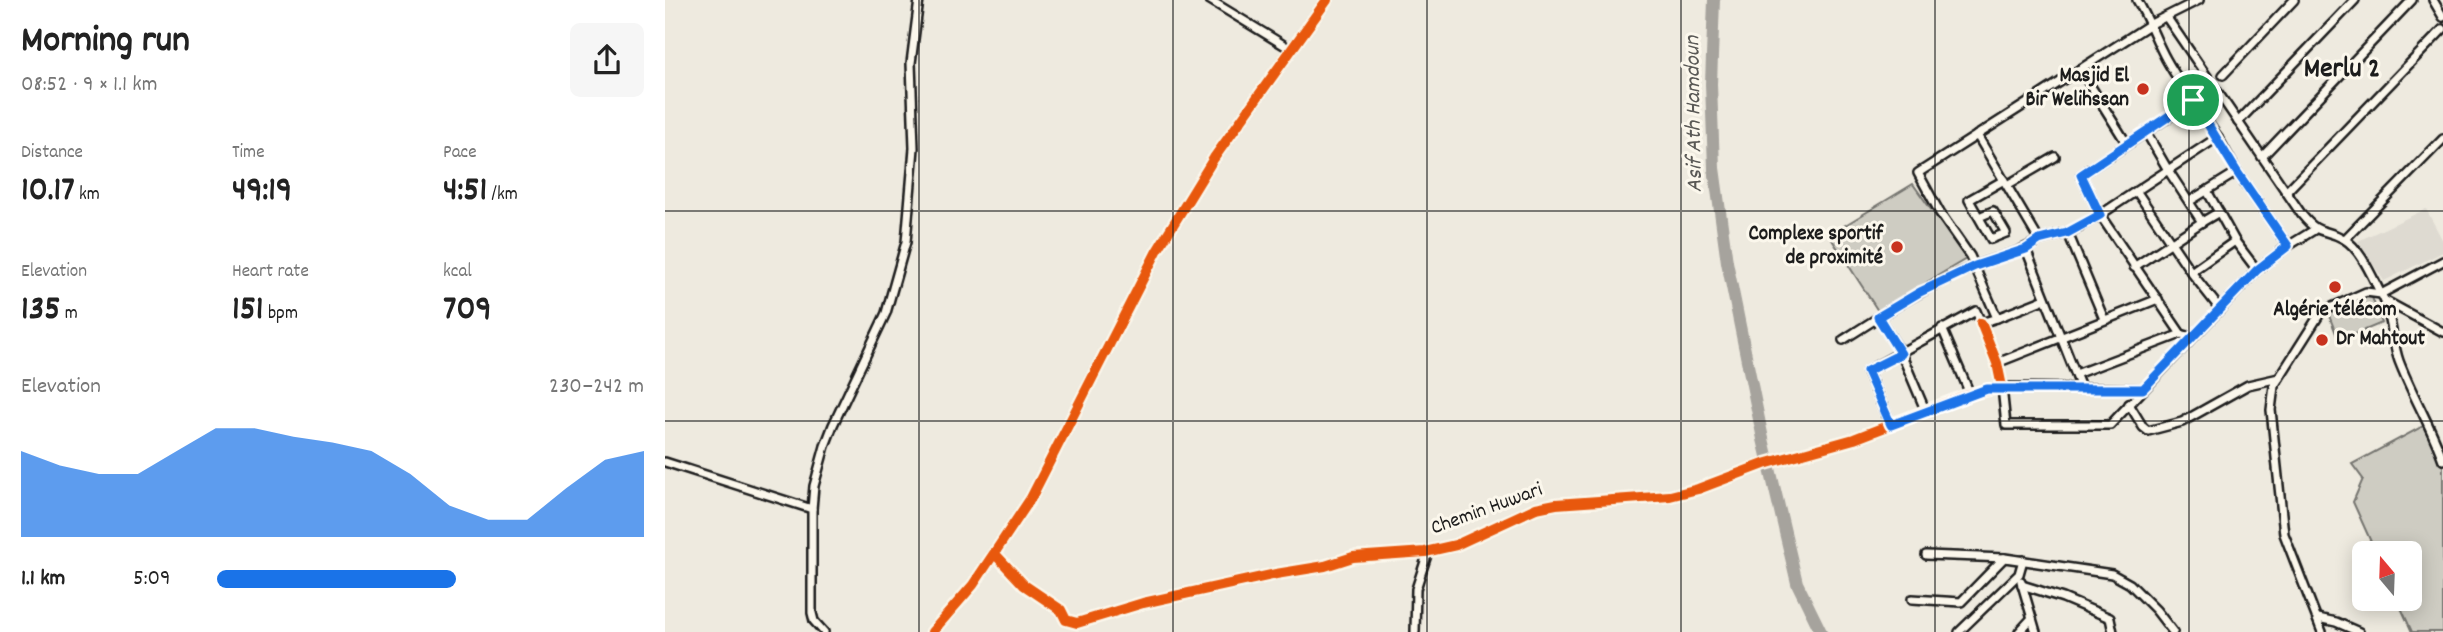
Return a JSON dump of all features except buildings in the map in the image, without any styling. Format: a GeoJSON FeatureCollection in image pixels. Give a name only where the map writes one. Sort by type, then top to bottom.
{"type":"FeatureCollection","features":[{"type":"Feature","properties":{"kind":"street"},"geometry":{"type":"LineString","coordinates":[[824,632],[811,613],[814,486],[825,446],[886,313],[907,242],[914,148],[911,63],[919,0]]}},
{"type":"Feature","properties":{"kind":"street"},"geometry":{"type":"LineString","coordinates":[[1210,0],[1291,50]]}},
{"type":"Feature","properties":{"kind":"street"},"geometry":{"type":"LineString","coordinates":[[932,632],[973,585],[1031,498],[1164,240],[1214,158],[1327,0]]}},
{"type":"Feature","properties":{"kind":"street"},"geometry":{"type":"LineString","coordinates":[[2137,0],[2150,21],[2149,25],[2166,59],[2218,137],[2237,172],[2288,246]]}},
{"type":"Feature","properties":{"kind":"street"},"geometry":{"type":"LineString","coordinates":[[1997,318],[1970,256],[1940,213],[1918,173],[2149,25],[2199,0]]}},
{"type":"Feature","properties":{"kind":"street"},"geometry":{"type":"LineString","coordinates":[[2223,75],[2294,0]]}},
{"type":"Feature","properties":{"kind":"street"},"geometry":{"type":"LineString","coordinates":[[2238,122],[2355,0]]}},
{"type":"Feature","properties":{"kind":"street"},"geometry":{"type":"LineString","coordinates":[[2262,156],[2412,0]]}},
{"type":"Feature","properties":{"kind":"street"},"geometry":{"type":"LineString","coordinates":[[2433,0],[2443,17]]}},
{"type":"Feature","properties":{"kind":"street"},"geometry":{"type":"LineString","coordinates":[[2167,18],[2314,230],[2345,239],[2354,248],[2384,298],[2396,352],[2443,460]]}},
{"type":"Feature","properties":{"kind":"street"},"geometry":{"type":"LineString","coordinates":[[2286,192],[2443,29]]}},
{"type":"Feature","properties":{"kind":"street"},"geometry":{"type":"LineString","coordinates":[[2080,69],[2127,144]]}},
{"type":"Feature","properties":{"kind":"street"},"geometry":{"type":"LineString","coordinates":[[2181,334],[2100,215],[2081,175],[2193,100]]}},
{"type":"Feature","properties":{"kind":"street"},"geometry":{"type":"LineString","coordinates":[[2147,132],[2201,222]]}},
{"type":"Feature","properties":{"kind":"street"},"geometry":{"type":"LineString","coordinates":[[1977,135],[2039,240]]}},
{"type":"Feature","properties":{"kind":"street"},"geometry":{"type":"LineString","coordinates":[[1843,340],[1920,292],[1975,266],[2026,249],[2039,240],[2067,233],[2137,192],[2218,137]]}},
{"type":"Feature","properties":{"kind":"street"},"geometry":{"type":"LineString","coordinates":[[2345,239],[2443,139]]}},
{"type":"Feature","properties":{"kind":"street"},"geometry":{"type":"LineString","coordinates":[[1979,217],[1969,200],[2055,157]]}},
{"type":"Feature","properties":{"kind":"street"},"geometry":{"type":"LineString","coordinates":[[2190,201],[2237,172]]}},
{"type":"Feature","properties":{"kind":"street"},"geometry":{"type":"LineString","coordinates":[[2207,191],[2235,241],[2257,270]]}},
{"type":"Feature","properties":{"kind":"street"},"geometry":{"type":"LineString","coordinates":[[2137,192],[2191,272],[2220,309]]}},
{"type":"Feature","properties":{"kind":"street"},"geometry":{"type":"LineString","coordinates":[[2134,267],[2218,212]]}},
{"type":"Feature","properties":{"kind":"street"},"geometry":{"type":"LineString","coordinates":[[1891,425],[1867,371],[1976,311],[1997,363],[2006,425],[2110,425],[2257,270],[2314,230]]}},
{"type":"Feature","properties":{"kind":"street"},"geometry":{"type":"LineString","coordinates":[[2067,233],[2104,319]]}},
{"type":"Feature","properties":{"kind":"street"},"geometry":{"type":"LineString","coordinates":[[2191,272],[2235,241]]}},
{"type":"Feature","properties":{"kind":"street"},"geometry":{"type":"LineString","coordinates":[[2026,249],[2081,388]]}},
{"type":"Feature","properties":{"kind":"street"},"geometry":{"type":"LineString","coordinates":[[2384,298],[2443,261]]}},
{"type":"Feature","properties":{"kind":"street"},"geometry":{"type":"LineString","coordinates":[[2322,632],[2284,534],[2271,410],[2274,386],[2321,312],[2366,292],[2384,298],[2443,332]]}},
{"type":"Feature","properties":{"kind":"street"},"geometry":{"type":"LineString","coordinates":[[1981,323],[2045,299]]}},
{"type":"Feature","properties":{"kind":"street"},"geometry":{"type":"LineString","coordinates":[[1997,363],[2158,299]]}},
{"type":"Feature","properties":{"kind":"street"},"geometry":{"type":"LineString","coordinates":[[1878,317],[1901,354],[1926,412]]}},
{"type":"Feature","properties":{"kind":"street"},"geometry":{"type":"LineString","coordinates":[[1942,328],[1970,394]]}},
{"type":"Feature","properties":{"kind":"street"},"geometry":{"type":"LineString","coordinates":[[2075,374],[2181,334],[2191,337]]}},
{"type":"Feature","properties":{"kind":"street"},"geometry":{"type":"LineString","coordinates":[[2129,404],[2143,427],[2148,430],[2182,422],[2248,385],[2279,378]]}},
{"type":"Feature","properties":{"kind":"street","name":"Chemin Huwari"},"geometry":{"type":"LineString","coordinates":[[995,554],[1024,585],[1061,610],[1066,620],[1077,623],[1143,603],[1325,566],[1353,557],[1428,552],[1456,545],[1536,508],[1556,504],[1636,500],[1689,492],[1764,464],[1854,439],[1970,394],[2002,387],[2143,389]]}},
{"type":"Feature","properties":{"kind":"street"},"geometry":{"type":"LineString","coordinates":[[665,462],[812,509]]}},
{"type":"Feature","properties":{"kind":"street"},"geometry":{"type":"LineString","coordinates":[[1415,632],[1416,589],[1428,552]]}},
{"type":"Feature","properties":{"kind":"street"},"geometry":{"type":"LineString","coordinates":[[1926,555],[2004,558],[2112,574],[2122,579],[2156,610],[2173,632]]}},
{"type":"Feature","properties":{"kind":"street"},"geometry":{"type":"LineString","coordinates":[[1912,599],[1961,602],[2004,558]]}},
{"type":"Feature","properties":{"kind":"street"},"geometry":{"type":"LineString","coordinates":[[1959,632],[2019,574],[2023,560]]}},
{"type":"Feature","properties":{"kind":"street"},"geometry":{"type":"LineString","coordinates":[[2019,574],[2036,632]]}},
{"type":"Feature","properties":{"kind":"street"},"geometry":{"type":"LineString","coordinates":[[2022,584],[2111,618],[2113,632]]}},
{"type":"Feature","properties":{"kind":"street"},"geometry":{"type":"LineString","coordinates":[[2018,632],[2032,618]]}},
{"type":"Feature","properties":{"kind":"street"},"geometry":{"type":"LineString","coordinates":[[2318,618],[2359,632]]}},
{"type":"Feature","properties":{"kind":"shaded area","name":"Complexe sportif de proximité"},"geometry":{"type":"Polygon","coordinates":[[[1913,184],[1966,259],[1878,311],[1829,235],[1913,184]]]}},
{"type":"Feature","properties":{"kind":"shaded area"},"geometry":{"type":"Polygon","coordinates":[[[2426,209],[2443,241],[2443,252],[2384,281],[2358,241],[2426,209]]]}},
{"type":"Feature","properties":{"kind":"shaded area"},"geometry":{"type":"Polygon","coordinates":[[[2371,295],[2382,323],[2339,341],[2328,313],[2371,295]]]}},
{"type":"Feature","properties":{"kind":"shaded area"},"geometry":{"type":"Polygon","coordinates":[[[2423,426],[2443,465],[2443,632],[2412,632],[2402,611],[2422,611],[2422,541],[2371,541],[2353,502],[2363,479],[2352,464],[2423,426]]]}},
{"type":"Feature","properties":{"kind":"waterway","name":"Asif Ath Hamdoun"},"geometry":{"type":"LineString","coordinates":[[1714,0],[1711,84],[1714,168],[1727,262],[1763,439],[1797,583],[1821,632]]}},
{"type":"Feature","properties":{"kind":"cycle path"},"geometry":{"type":"LineString","coordinates":[[932,632],[973,585],[1031,498],[1157,251],[1214,158],[1327,0]]}},
{"type":"Feature","properties":{"kind":"cycle path"},"geometry":{"type":"LineString","coordinates":[[995,554],[1024,585],[1061,610],[1066,620],[1077,623],[1143,603],[1325,566],[1353,557],[1425,552],[1456,545],[1536,508],[1556,504],[1670,496],[1698,489],[1764,464],[1854,439],[1970,394],[2002,387],[1997,363],[1981,323]]}},
{"type":"Feature","properties":{"kind":"place","name":"Masjid El Bir Welihssan"},"geometry":{"type":"Point","coordinates":[2143,89]}},
{"type":"Feature","properties":{"kind":"place","name":"Complexe sportif de proximité"},"geometry":{"type":"Point","coordinates":[1897,247]}},
{"type":"Feature","properties":{"kind":"place","name":"Algérie télécom"},"geometry":{"type":"Point","coordinates":[2335,287]}},
{"type":"Feature","properties":{"kind":"place","name":"Dr Mahtout"},"geometry":{"type":"Point","coordinates":[2322,340]}},
{"type":"Feature","properties":{"kind":"district","name":"Merlu 2"},"geometry":{"type":"Point","coordinates":[2342,71]}},
{"type":"Feature","properties":{"kind":"route"},"geometry":{"type":"LineString","coordinates":[[2193,100],[2237,172],[2288,246],[2257,270],[2143,389],[1987,389],[1891,425],[1867,371],[1901,354],[1878,317],[1920,292],[1975,266],[2026,249],[2039,240],[2067,233],[2100,215],[2081,175],[2193,100]]}}]}
